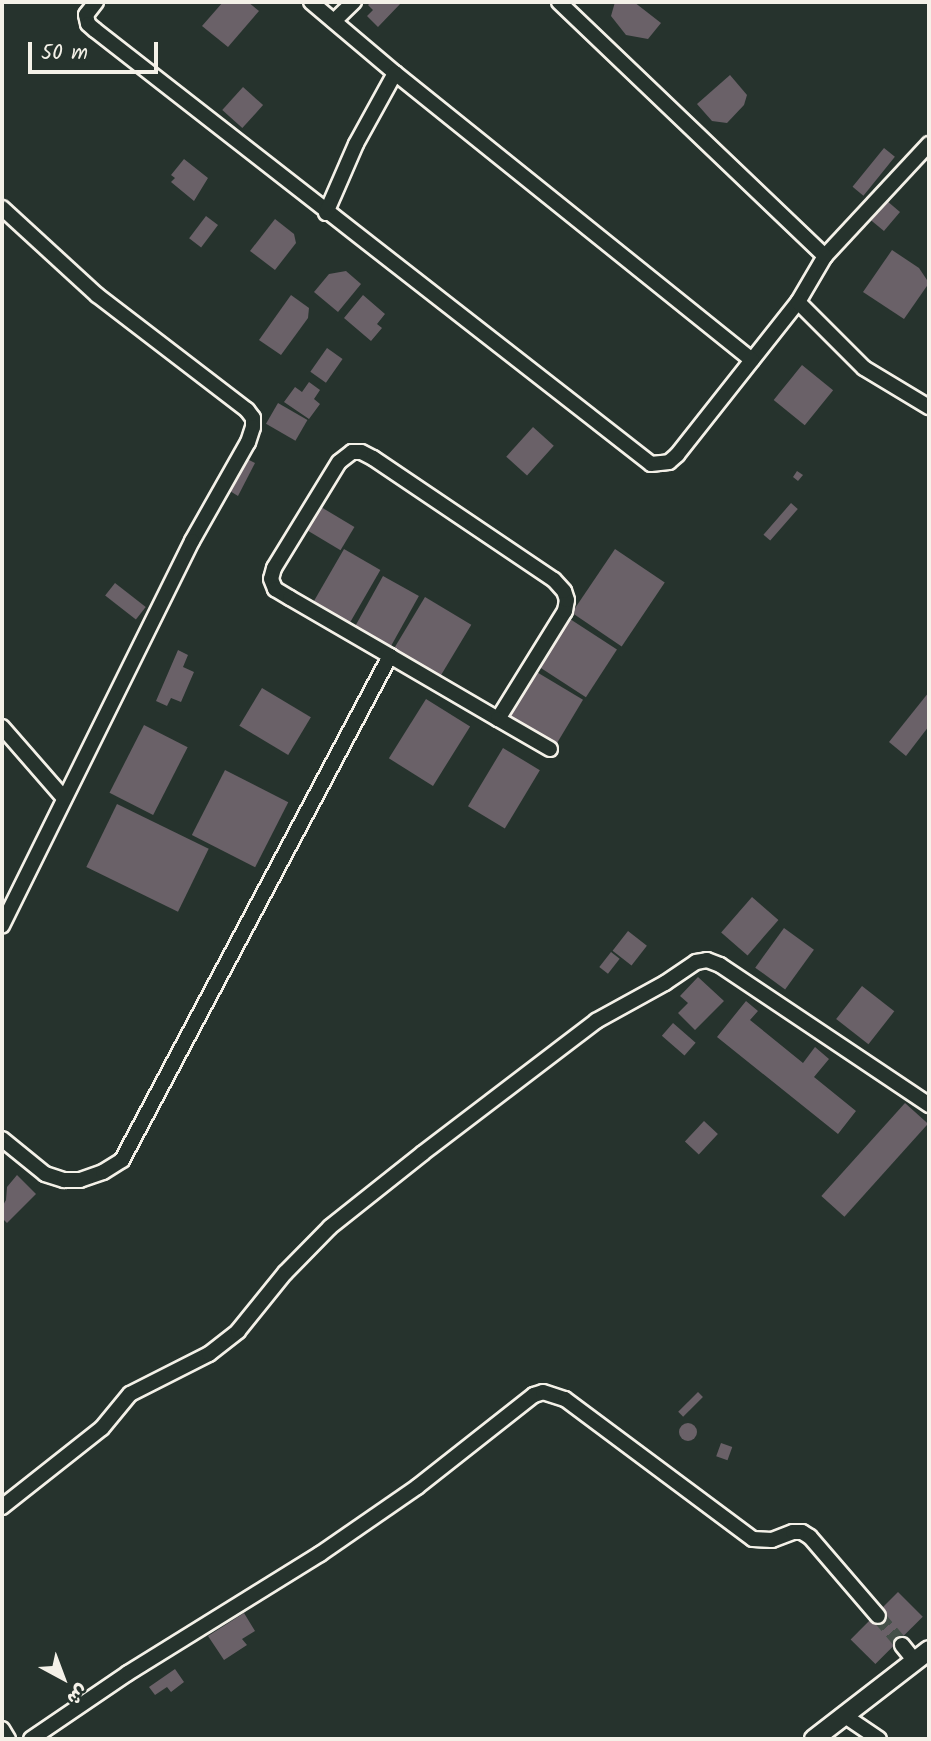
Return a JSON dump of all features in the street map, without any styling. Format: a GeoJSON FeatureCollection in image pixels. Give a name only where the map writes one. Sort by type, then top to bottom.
{"type":"FeatureCollection","features":[{"type":"Feature","properties":{"kind":"street"},"geometry":{"type":"LineString","coordinates":[[96,2],[86,15],[88,24],[94,30],[651,464],[660,465],[677,455],[798,302],[825,256],[929,144]]}},
{"type":"Feature","properties":{"kind":"street"},"geometry":{"type":"LineString","coordinates":[[311,2],[395,74],[752,359]]}},
{"type":"Feature","properties":{"kind":"street"},"geometry":{"type":"LineString","coordinates":[[334,21],[354,2]]}},
{"type":"Feature","properties":{"kind":"street"},"geometry":{"type":"LineString","coordinates":[[559,2],[825,256]]}},
{"type":"Feature","properties":{"kind":"street"},"geometry":{"type":"LineString","coordinates":[[326,213],[356,144],[395,74]]}},
{"type":"Feature","properties":{"kind":"street"},"geometry":{"type":"LineString","coordinates":[[2,208],[97,295],[253,418],[248,442],[192,541],[2,926]]}},
{"type":"Feature","properties":{"kind":"street"},"geometry":{"type":"LineString","coordinates":[[798,302],[864,368],[929,407]]}},
{"type":"Feature","properties":{"kind":"street"},"geometry":{"type":"LineString","coordinates":[[498,719],[565,611],[567,600],[564,591],[554,580],[373,458],[361,452],[352,453],[339,462],[274,568],[271,579],[275,589],[498,719],[550,749]]}},
{"type":"Feature","properties":{"kind":"street"},"geometry":{"type":"LineString","coordinates":[[2,1139],[45,1174],[64,1180],[80,1180],[103,1172],[122,1160],[390,656]]}},
{"type":"Feature","properties":{"kind":"street"},"geometry":{"type":"LineString","coordinates":[[2,727],[64,799]]}},
{"type":"Feature","properties":{"kind":"street"},"geometry":{"type":"LineString","coordinates":[[2,1507],[102,1428],[130,1394],[209,1354],[238,1332],[285,1273],[330,1227],[423,1153],[596,1021],[665,983],[696,962],[707,960],[720,965],[929,1105]]}},
{"type":"Feature","properties":{"kind":"street"},"geometry":{"type":"LineString","coordinates":[[31,1739],[128,1673],[320,1554],[417,1487],[534,1395],[543,1392],[565,1399],[752,1539],[772,1540],[793,1532],[802,1532],[810,1537],[878,1616]]}},
{"type":"Feature","properties":{"kind":"street"},"geometry":{"type":"LineString","coordinates":[[814,1739],[922,1656],[902,1644]]}},
{"type":"Feature","properties":{"kind":"street"},"geometry":{"type":"LineString","coordinates":[[845,1716],[879,1739]]}},
{"type":"Feature","properties":{"kind":"street"},"geometry":{"type":"LineString","coordinates":[[2,1729],[8,1739]]}},
{"type":"Feature","properties":{"kind":"building"},"geometry":{"type":"Polygon","coordinates":[[[223,2],[248,2],[259,11],[228,47],[202,26],[223,2]]]}},
{"type":"Feature","properties":{"kind":"building"},"geometry":{"type":"Polygon","coordinates":[[[371,2],[402,2],[378,27],[367,16],[373,10],[368,5],[371,2]]]}},
{"type":"Feature","properties":{"kind":"building"},"geometry":{"type":"Polygon","coordinates":[[[615,2],[634,2],[661,23],[648,39],[626,35],[611,16],[615,2]]]}},
{"type":"Feature","properties":{"kind":"building"},"geometry":{"type":"Polygon","coordinates":[[[730,75],[747,95],[744,105],[727,123],[712,121],[697,104],[730,75]]]}},
{"type":"Feature","properties":{"kind":"building"},"geometry":{"type":"Polygon","coordinates":[[[243,87],[263,105],[242,128],[222,110],[243,87]]]}},
{"type":"Feature","properties":{"kind":"building"},"geometry":{"type":"Polygon","coordinates":[[[884,148],[895,157],[863,196],[853,187],[884,148]]]}},
{"type":"Feature","properties":{"kind":"building"},"geometry":{"type":"Polygon","coordinates":[[[184,159],[208,178],[194,201],[171,182],[175,178],[171,175],[184,159]]]}},
{"type":"Feature","properties":{"kind":"building"},"geometry":{"type":"Polygon","coordinates":[[[887,201],[900,212],[884,231],[871,220],[887,201]]]}},
{"type":"Feature","properties":{"kind":"building"},"geometry":{"type":"Polygon","coordinates":[[[206,216],[218,225],[201,247],[189,238],[206,216]]]}},
{"type":"Feature","properties":{"kind":"building"},"geometry":{"type":"Polygon","coordinates":[[[275,219],[294,234],[296,243],[275,270],[250,251],[275,219]]]}},
{"type":"Feature","properties":{"kind":"building"},"geometry":{"type":"Polygon","coordinates":[[[892,250],[919,268],[929,283],[904,319],[863,292],[892,250]]]}},
{"type":"Feature","properties":{"kind":"building"},"geometry":{"type":"Polygon","coordinates":[[[346,271],[361,284],[338,312],[314,292],[329,274],[346,271]]]}},
{"type":"Feature","properties":{"kind":"building"},"geometry":{"type":"Polygon","coordinates":[[[291,295],[309,308],[308,318],[281,355],[259,340],[291,295]]]}},
{"type":"Feature","properties":{"kind":"building"},"geometry":{"type":"Polygon","coordinates":[[[363,295],[385,314],[377,324],[382,328],[371,341],[344,318],[363,295]]]}},
{"type":"Feature","properties":{"kind":"building"},"geometry":{"type":"Polygon","coordinates":[[[327,348],[343,359],[326,383],[310,372],[327,348]]]}},
{"type":"Feature","properties":{"kind":"building"},"geometry":{"type":"Polygon","coordinates":[[[802,365],[833,390],[805,425],[774,400],[802,365]]]}},
{"type":"Feature","properties":{"kind":"building"},"geometry":{"type":"Polygon","coordinates":[[[309,382],[320,390],[314,399],[320,404],[309,419],[284,402],[295,387],[302,392],[309,382]]]}},
{"type":"Feature","properties":{"kind":"building"},"geometry":{"type":"Polygon","coordinates":[[[278,403],[307,420],[295,441],[266,424],[278,403]]]}},
{"type":"Feature","properties":{"kind":"building"},"geometry":{"type":"Polygon","coordinates":[[[533,427],[554,446],[527,475],[506,457],[533,427]]]}},
{"type":"Feature","properties":{"kind":"building"},"geometry":{"type":"Polygon","coordinates":[[[243,457],[255,463],[238,496],[225,488],[243,457]]]}},
{"type":"Feature","properties":{"kind":"building"},"geometry":{"type":"Polygon","coordinates":[[[797,471],[803,475],[798,481],[793,477],[797,471]]]}},
{"type":"Feature","properties":{"kind":"building"},"geometry":{"type":"Polygon","coordinates":[[[791,503],[798,509],[770,541],[763,535],[791,503]]]}},
{"type":"Feature","properties":{"kind":"building"},"geometry":{"type":"Polygon","coordinates":[[[321,507],[354,527],[341,550],[307,530],[321,507]]]}},
{"type":"Feature","properties":{"kind":"building"},"geometry":{"type":"Polygon","coordinates":[[[344,549],[380,570],[348,626],[312,605],[344,549]]]}},
{"type":"Feature","properties":{"kind":"building"},"geometry":{"type":"Polygon","coordinates":[[[615,549],[665,583],[622,646],[572,613],[615,549]]]}},
{"type":"Feature","properties":{"kind":"building"},"geometry":{"type":"Polygon","coordinates":[[[383,576],[419,596],[390,648],[354,628],[383,576]]]}},
{"type":"Feature","properties":{"kind":"building"},"geometry":{"type":"Polygon","coordinates":[[[115,583],[146,607],[136,620],[105,596],[115,583]]]}},
{"type":"Feature","properties":{"kind":"building"},"geometry":{"type":"Polygon","coordinates":[[[425,597],[471,625],[440,677],[394,649],[425,597]]]}},
{"type":"Feature","properties":{"kind":"building"},"geometry":{"type":"Polygon","coordinates":[[[570,619],[617,649],[586,697],[539,667],[570,619]]]}},
{"type":"Feature","properties":{"kind":"building"},"geometry":{"type":"Polygon","coordinates":[[[178,650],[188,655],[183,667],[194,672],[181,702],[171,698],[167,706],[156,701],[178,650]]]}},
{"type":"Feature","properties":{"kind":"building"},"geometry":{"type":"Polygon","coordinates":[[[535,671],[583,700],[556,745],[508,716],[535,671]]]}},
{"type":"Feature","properties":{"kind":"building"},"geometry":{"type":"Polygon","coordinates":[[[262,688],[311,717],[288,755],[239,726],[262,688]]]}},
{"type":"Feature","properties":{"kind":"building"},"geometry":{"type":"Polygon","coordinates":[[[929,692],[929,726],[906,756],[889,742],[929,692]]]}},
{"type":"Feature","properties":{"kind":"building"},"geometry":{"type":"Polygon","coordinates":[[[426,699],[470,727],[433,786],[389,758],[426,699]]]}},
{"type":"Feature","properties":{"kind":"building"},"geometry":{"type":"Polygon","coordinates":[[[144,725],[188,747],[153,815],[109,793],[144,725]]]}},
{"type":"Feature","properties":{"kind":"building"},"geometry":{"type":"Polygon","coordinates":[[[503,748],[540,770],[505,828],[468,806],[503,748]]]}},
{"type":"Feature","properties":{"kind":"building"},"geometry":{"type":"Polygon","coordinates":[[[225,770],[288,802],[255,867],[192,835],[225,770]]]}},
{"type":"Feature","properties":{"kind":"building"},"geometry":{"type":"Polygon","coordinates":[[[117,804],[209,849],[178,912],[86,867],[117,804]]]}},
{"type":"Feature","properties":{"kind":"building"},"geometry":{"type":"Polygon","coordinates":[[[752,897],[778,920],[748,955],[721,932],[752,897]]]}},
{"type":"Feature","properties":{"kind":"building"},"geometry":{"type":"Polygon","coordinates":[[[784,928],[814,950],[785,989],[755,968],[784,928]]]}},
{"type":"Feature","properties":{"kind":"building"},"geometry":{"type":"Polygon","coordinates":[[[628,931],[647,946],[632,965],[613,951],[628,931]]]}},
{"type":"Feature","properties":{"kind":"building"},"geometry":{"type":"Polygon","coordinates":[[[611,952],[620,959],[608,974],[599,967],[611,952]]]}},
{"type":"Feature","properties":{"kind":"building"},"geometry":{"type":"Polygon","coordinates":[[[698,977],[724,1001],[695,1030],[678,1013],[688,1003],[680,996],[698,977]]]}},
{"type":"Feature","properties":{"kind":"building"},"geometry":{"type":"Polygon","coordinates":[[[862,986],[894,1011],[868,1044],[836,1019],[862,986]]]}},
{"type":"Feature","properties":{"kind":"building"},"geometry":{"type":"Polygon","coordinates":[[[746,1001],[758,1011],[750,1020],[803,1063],[815,1047],[829,1059],[814,1077],[856,1111],[838,1134],[717,1037],[746,1001]]]}},
{"type":"Feature","properties":{"kind":"building"},"geometry":{"type":"Polygon","coordinates":[[[673,1023],[696,1043],[684,1056],[662,1036],[673,1023]]]}},
{"type":"Feature","properties":{"kind":"building"},"geometry":{"type":"Polygon","coordinates":[[[905,1103],[928,1124],[844,1217],[821,1196],[905,1103]]]}},
{"type":"Feature","properties":{"kind":"building"},"geometry":{"type":"Polygon","coordinates":[[[704,1121],[718,1134],[699,1154],[685,1141],[704,1121]]]}},
{"type":"Feature","properties":{"kind":"building"},"geometry":{"type":"Polygon","coordinates":[[[17,1175],[36,1194],[7,1223],[2,1218],[2,1207],[6,1200],[7,1187],[17,1175]]]}},
{"type":"Feature","properties":{"kind":"building"},"geometry":{"type":"Polygon","coordinates":[[[698,1392],[703,1397],[683,1417],[678,1412],[698,1392]]]}},
{"type":"Feature","properties":{"kind":"building"},"geometry":{"type":"Polygon","coordinates":[[[688,1423],[694,1426],[697,1432],[694,1438],[688,1441],[682,1438],[679,1432],[682,1426],[688,1423]]]}},
{"type":"Feature","properties":{"kind":"building"},"geometry":{"type":"Polygon","coordinates":[[[721,1443],[732,1447],[727,1460],[716,1456],[721,1443]]]}},
{"type":"Feature","properties":{"kind":"building"},"geometry":{"type":"Polygon","coordinates":[[[898,1592],[923,1617],[875,1664],[851,1639],[898,1592]]]}},
{"type":"Feature","properties":{"kind":"building"},"geometry":{"type":"Polygon","coordinates":[[[244,1613],[255,1631],[242,1639],[247,1645],[224,1660],[208,1636],[244,1613]]]}},
{"type":"Feature","properties":{"kind":"building"},"geometry":{"type":"Polygon","coordinates":[[[175,1669],[184,1682],[171,1692],[167,1687],[155,1695],[149,1687],[175,1669]]]}},
{"type":"Feature","properties":{"kind":"tunnel"},"geometry":{"type":"LineString","coordinates":[[878,1616],[902,1645]]}}]}
